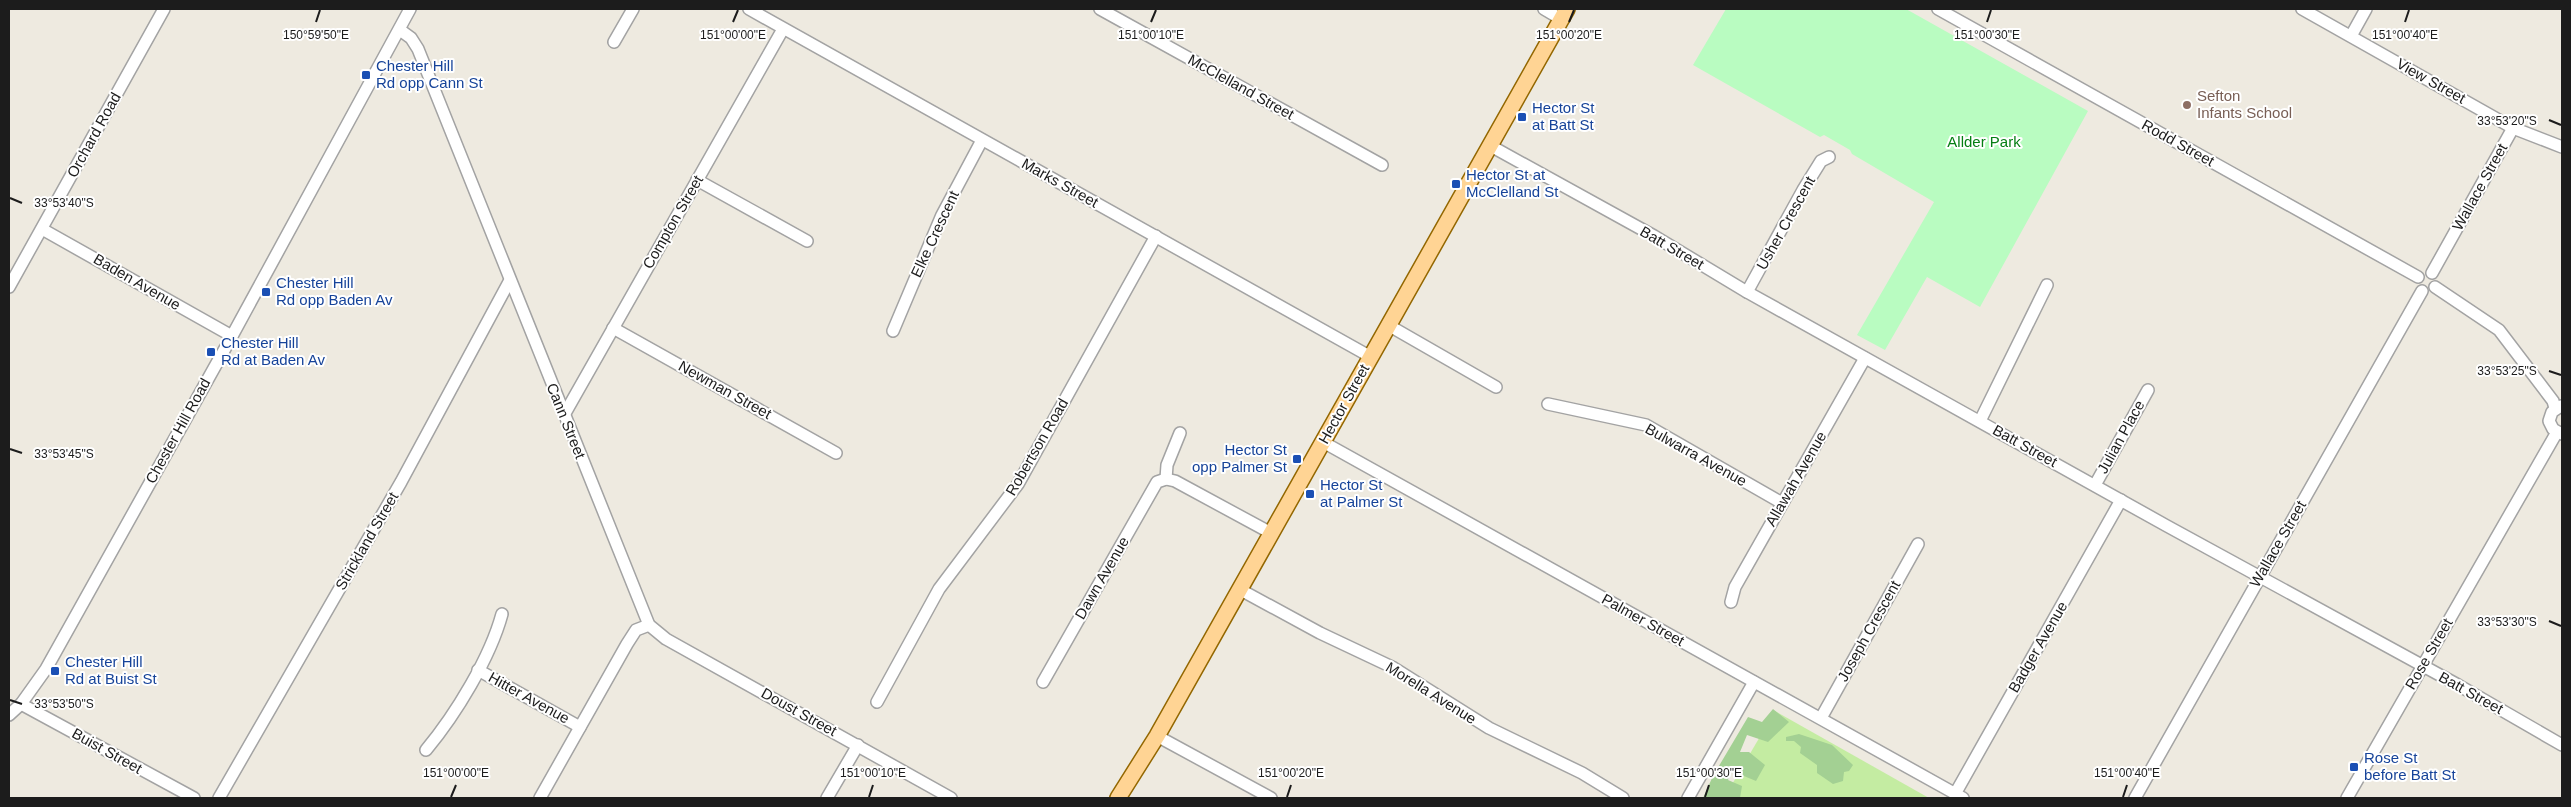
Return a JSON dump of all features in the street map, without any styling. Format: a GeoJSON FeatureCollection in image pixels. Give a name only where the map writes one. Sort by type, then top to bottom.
{"type":"FeatureCollection","features":[{"type":"Feature","properties":{"kind":"main road","name":"Hector Street"},"geometry":{"type":"LineString","coordinates":[[1118,798],[1157,736],[1564,14]]}},
{"type":"Feature","properties":{"kind":"street","name":"Orchard Road"},"geometry":{"type":"LineString","coordinates":[[9,287],[164,9]]}},
{"type":"Feature","properties":{"kind":"street","name":"Chester Hill Road"},"geometry":{"type":"LineString","coordinates":[[9,715],[21,704],[46,669],[232,336],[410,9]]}},
{"type":"Feature","properties":{"kind":"street"},"geometry":{"type":"LineString","coordinates":[[614,42],[633,9]]}},
{"type":"Feature","properties":{"kind":"street","name":"Marks Street"},"geometry":{"type":"LineString","coordinates":[[749,9],[1371,357]]}},
{"type":"Feature","properties":{"kind":"street"},"geometry":{"type":"LineString","coordinates":[[1544,9],[1564,14]]}},
{"type":"Feature","properties":{"kind":"street","name":"Rodd Street"},"geometry":{"type":"LineString","coordinates":[[1938,9],[2418,276]]}},
{"type":"Feature","properties":{"kind":"street","name":"View Street"},"geometry":{"type":"LineString","coordinates":[[2302,9],[2513,128],[2562,147]]}},
{"type":"Feature","properties":{"kind":"street"},"geometry":{"type":"LineString","coordinates":[[2351,36],[2366,9]]}},
{"type":"Feature","properties":{"kind":"street","name":"McClelland Street"},"geometry":{"type":"LineString","coordinates":[[1107,11],[1382,164]]}},
{"type":"Feature","properties":{"kind":"street","name":"Compton Street"},"geometry":{"type":"LineString","coordinates":[[564,415],[784,29]]}},
{"type":"Feature","properties":{"kind":"street","name":"Cann Street"},"geometry":{"type":"LineString","coordinates":[[400,30],[411,38],[418,49],[649,625]]}},
{"type":"Feature","properties":{"kind":"street","name":"Wallace Street"},"geometry":{"type":"LineString","coordinates":[[2432,273],[2513,128]]}},
{"type":"Feature","properties":{"kind":"street","name":"Elke Crescent"},"geometry":{"type":"LineString","coordinates":[[893,330],[942,215],[982,140]]}},
{"type":"Feature","properties":{"kind":"street","name":"Batt Street"},"geometry":{"type":"LineString","coordinates":[[1489,145],[1654,236],[1747,292],[1865,358],[2562,745]]}},
{"type":"Feature","properties":{"kind":"street","name":"Usher Crescent"},"geometry":{"type":"LineString","coordinates":[[1747,292],[1808,182],[1821,161],[1829,157]]}},
{"type":"Feature","properties":{"kind":"street"},"geometry":{"type":"LineString","coordinates":[[697,180],[807,241]]}},
{"type":"Feature","properties":{"kind":"street","name":"Baden Avenue"},"geometry":{"type":"LineString","coordinates":[[42,229],[232,336]]}},
{"type":"Feature","properties":{"kind":"street","name":"Robertson Road"},"geometry":{"type":"LineString","coordinates":[[877,702],[939,588],[1018,484],[1156,236]]}},
{"type":"Feature","properties":{"kind":"street"},"geometry":{"type":"LineString","coordinates":[[2424,272],[2432,273],[2436,280],[2435,287],[2428,292],[2422,291],[2417,285],[2418,276],[2424,272]]}},
{"type":"Feature","properties":{"kind":"street","name":"Strickland Street"},"geometry":{"type":"LineString","coordinates":[[219,798],[401,482],[510,280]]}},
{"type":"Feature","properties":{"kind":"street"},"geometry":{"type":"LineString","coordinates":[[1980,421],[2048,285]]}},
{"type":"Feature","properties":{"kind":"street"},"geometry":{"type":"LineString","coordinates":[[2435,287],[2499,330],[2559,407],[2549,421],[2559,433]]}},
{"type":"Feature","properties":{"kind":"street","name":"Wallace Street"},"geometry":{"type":"LineString","coordinates":[[2135,798],[2422,291]]}},
{"type":"Feature","properties":{"kind":"street"},"geometry":{"type":"LineString","coordinates":[[1388,325],[1496,388]]}},
{"type":"Feature","properties":{"kind":"street","name":"Newman Street"},"geometry":{"type":"LineString","coordinates":[[613,328],[836,453]]}},
{"type":"Feature","properties":{"kind":"street","name":"Allawah Avenue"},"geometry":{"type":"LineString","coordinates":[[1731,602],[1735,587],[1865,358]]}},
{"type":"Feature","properties":{"kind":"street","name":"Julian Place"},"geometry":{"type":"LineString","coordinates":[[2095,485],[2148,390]]}},
{"type":"Feature","properties":{"kind":"street","name":"Bulwarra Avenue"},"geometry":{"type":"LineString","coordinates":[[1548,404],[1646,425],[1782,504]]}},
{"type":"Feature","properties":{"kind":"street"},"geometry":{"type":"LineString","coordinates":[[1180,433],[1167,466],[1166,479],[1175,481],[1271,533]]}},
{"type":"Feature","properties":{"kind":"street","name":"Rose Street"},"geometry":{"type":"LineString","coordinates":[[2346,798],[2559,433]]}},
{"type":"Feature","properties":{"kind":"street","name":"Palmer Street"},"geometry":{"type":"LineString","coordinates":[[1323,442],[1959,796]]}},
{"type":"Feature","properties":{"kind":"street","name":"Dawn Avenue"},"geometry":{"type":"LineString","coordinates":[[1043,682],[1153,487],[1157,482],[1166,479]]}},
{"type":"Feature","properties":{"kind":"street","name":"Badger Avenue"},"geometry":{"type":"LineString","coordinates":[[1959,796],[2121,500]]}},
{"type":"Feature","properties":{"kind":"street","name":"Joseph Crescent"},"geometry":{"type":"LineString","coordinates":[[1821,718],[1918,544]]}},
{"type":"Feature","properties":{"kind":"street","name":"Morella Avenue"},"geometry":{"type":"LineString","coordinates":[[1240,589],[1320,633],[1392,668],[1489,728],[1582,773],[1622,798]]}},
{"type":"Feature","properties":{"kind":"street","name":"Hitter Avenue"},"geometry":{"type":"LineString","coordinates":[[426,750],[442,731],[478,670],[496,637],[502,614]]}},
{"type":"Feature","properties":{"kind":"street"},"geometry":{"type":"LineString","coordinates":[[540,798],[626,644],[636,630],[649,625]]}},
{"type":"Feature","properties":{"kind":"street","name":"Doust Street"},"geometry":{"type":"LineString","coordinates":[[649,625],[666,639],[951,798]]}},
{"type":"Feature","properties":{"kind":"street","name":"Hitter Avenue"},"geometry":{"type":"LineString","coordinates":[[478,670],[580,727]]}},
{"type":"Feature","properties":{"kind":"street"},"geometry":{"type":"LineString","coordinates":[[1688,798],[1754,682]]}},
{"type":"Feature","properties":{"kind":"street","name":"Buist Street"},"geometry":{"type":"LineString","coordinates":[[21,704],[194,798]]}},
{"type":"Feature","properties":{"kind":"street"},"geometry":{"type":"LineString","coordinates":[[1157,736],[1271,798]]}},
{"type":"Feature","properties":{"kind":"street"},"geometry":{"type":"LineString","coordinates":[[827,798],[858,745]]}},
{"type":"Feature","properties":{"kind":"green space","name":"Allder Park"},"geometry":{"type":"Polygon","coordinates":[[[1726,9],[1906,9],[2088,111],[1980,307],[1927,277],[1885,350],[1857,335],[1934,202],[1852,154],[1850,150],[1824,135],[1820,137],[1693,65],[1726,9]]]}},
{"type":"Feature","properties":{"kind":"green space"},"geometry":{"type":"Polygon","coordinates":[[[1773,709],[1789,722],[1768,742],[1747,735],[1740,752],[1749,752],[1765,765],[1756,781],[1732,771],[1728,780],[1742,786],[1740,798],[1703,798],[1713,776],[1748,717],[1762,722],[1773,709]]]}},
{"type":"Feature","properties":{"kind":"green space"},"geometry":{"type":"Polygon","coordinates":[[[1775,711],[1929,798],[1724,798],[1775,711]]]}},
{"type":"Feature","properties":{"kind":"green space"},"geometry":{"type":"Polygon","coordinates":[[[1799,734],[1832,745],[1853,765],[1849,771],[1844,772],[1843,781],[1833,784],[1817,773],[1817,765],[1800,753],[1801,747],[1794,741],[1786,741],[1786,737],[1799,734]]]}},
{"type":"Feature","properties":{"kind":"place","name":"Chester Hill Rd opp Cann St"},"geometry":{"type":"Point","coordinates":[366,75]}},
{"type":"Feature","properties":{"kind":"place","name":"Sefton Infants School"},"geometry":{"type":"Point","coordinates":[2187,105]}},
{"type":"Feature","properties":{"kind":"place","name":"Hector St at Batt St"},"geometry":{"type":"Point","coordinates":[1522,117]}},
{"type":"Feature","properties":{"kind":"place","name":"Hector St at McClelland St"},"geometry":{"type":"Point","coordinates":[1456,184]}},
{"type":"Feature","properties":{"kind":"place","name":"Chester Hill Rd opp Baden Av"},"geometry":{"type":"Point","coordinates":[266,292]}},
{"type":"Feature","properties":{"kind":"place","name":"Chester Hill Rd at Baden Av"},"geometry":{"type":"Point","coordinates":[211,352]}},
{"type":"Feature","properties":{"kind":"place","name":"Hector St opp Palmer St"},"geometry":{"type":"Point","coordinates":[1297,459]}},
{"type":"Feature","properties":{"kind":"place","name":"Hector St at Palmer St"},"geometry":{"type":"Point","coordinates":[1310,494]}},
{"type":"Feature","properties":{"kind":"place","name":"Chester Hill Rd at Buist St"},"geometry":{"type":"Point","coordinates":[55,671]}},
{"type":"Feature","properties":{"kind":"place","name":"Rose St before Batt St"},"geometry":{"type":"Point","coordinates":[2354,767]}}]}
